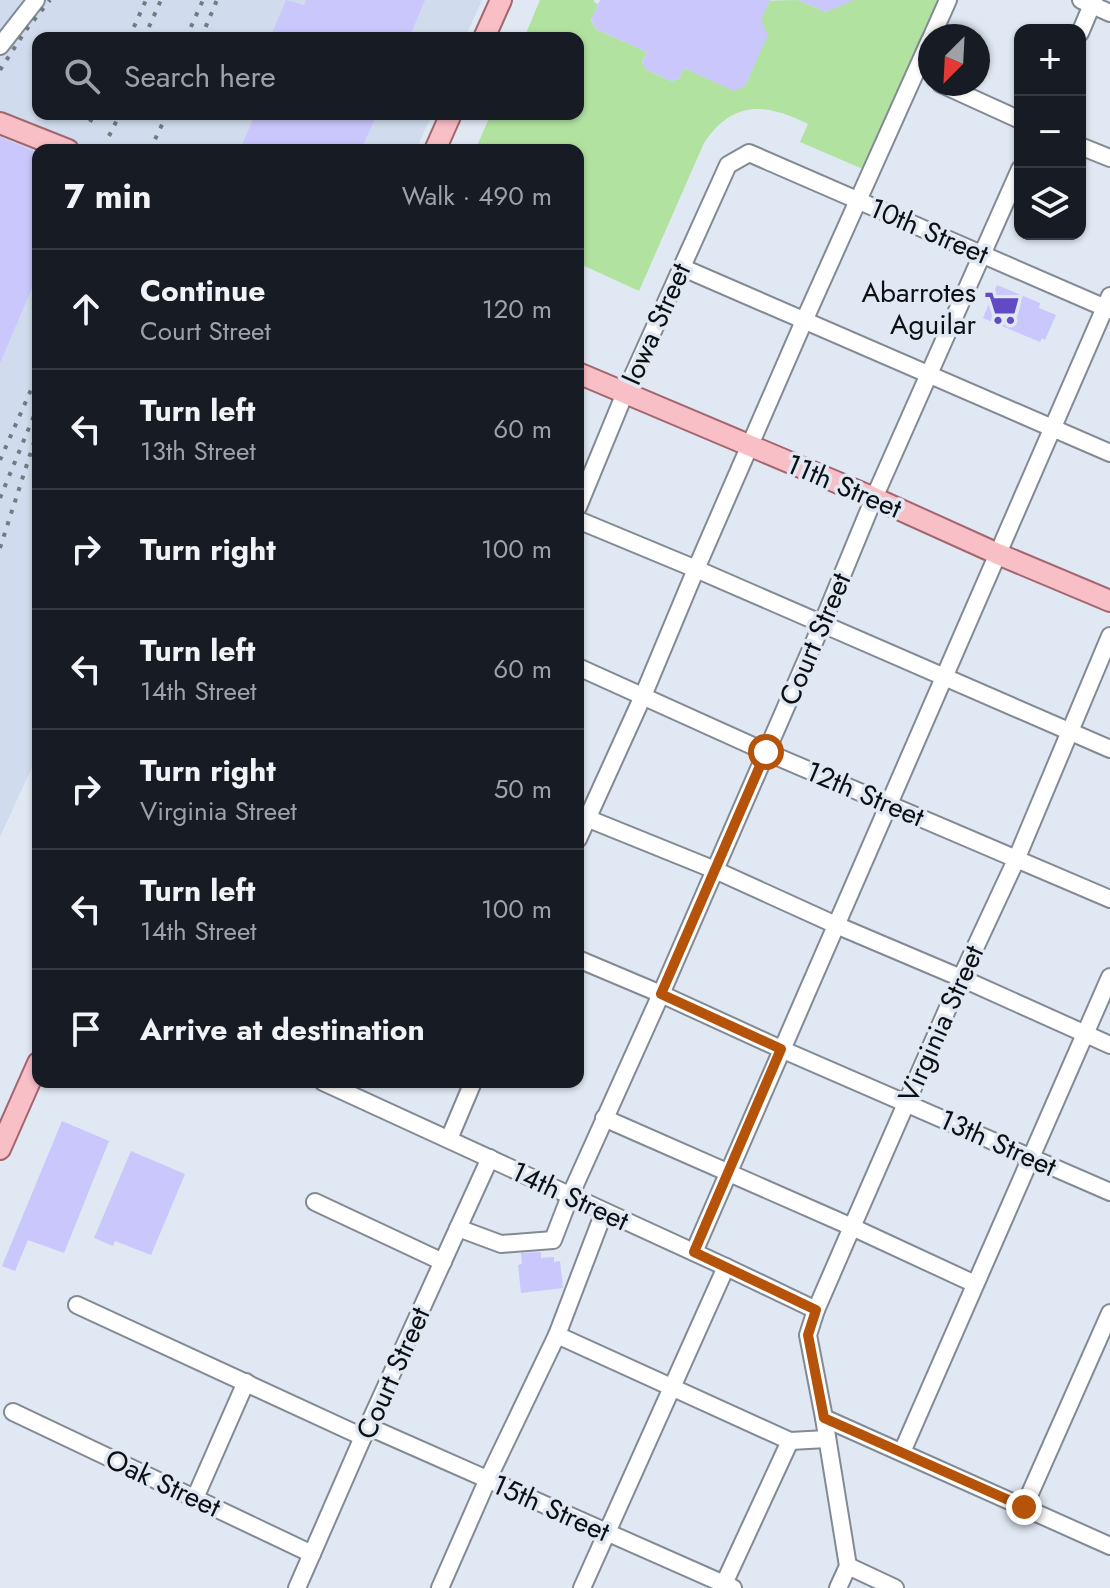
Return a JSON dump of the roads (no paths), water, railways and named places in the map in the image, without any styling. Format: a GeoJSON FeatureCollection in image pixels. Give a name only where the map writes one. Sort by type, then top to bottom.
{"type":"FeatureCollection","features":[{"type":"Feature","properties":{"kind":"main road"},"geometry":{"type":"LineString","coordinates":[[487,32],[501,0]]}},
{"type":"Feature","properties":{"kind":"main road"},"geometry":{"type":"LineString","coordinates":[[438,144],[448,120]]}},
{"type":"Feature","properties":{"kind":"main road"},"geometry":{"type":"LineString","coordinates":[[0,123],[53,144]]}},
{"type":"Feature","properties":{"kind":"main road","name":"11th Street"},"geometry":{"type":"LineString","coordinates":[[584,376],[1110,601]]}},
{"type":"Feature","properties":{"kind":"main road"},"geometry":{"type":"LineString","coordinates":[[0,1149],[32,1077]]}},
{"type":"Feature","properties":{"kind":"street"},"geometry":{"type":"LineString","coordinates":[[0,46],[36,0]]}},
{"type":"Feature","properties":{"kind":"street"},"geometry":{"type":"LineString","coordinates":[[937,24],[948,0]]}},
{"type":"Feature","properties":{"kind":"street"},"geometry":{"type":"LineString","coordinates":[[1083,24],[1089,2],[1110,13]]}},
{"type":"Feature","properties":{"kind":"street"},"geometry":{"type":"LineString","coordinates":[[584,814],[643,696],[858,200],[918,86]]}},
{"type":"Feature","properties":{"kind":"street"},"geometry":{"type":"LineString","coordinates":[[967,96],[1014,117]]}},
{"type":"Feature","properties":{"kind":"street"},"geometry":{"type":"LineString","coordinates":[[1086,148],[1110,158]]}},
{"type":"Feature","properties":{"kind":"street","name":"10th Street"},"geometry":{"type":"LineString","coordinates":[[749,153],[982,254],[1108,304]]}},
{"type":"Feature","properties":{"kind":"street","name":"Iowa Street"},"geometry":{"type":"LineString","coordinates":[[584,492],[625,393],[728,165],[749,153]]}},
{"type":"Feature","properties":{"kind":"street","name":"Court Street"},"geometry":{"type":"LineString","coordinates":[[458,1228],[501,1244],[553,1240],[1014,182]]}},
{"type":"Feature","properties":{"kind":"street"},"geometry":{"type":"LineString","coordinates":[[681,267],[1110,453]]}},
{"type":"Feature","properties":{"kind":"street"},"geometry":{"type":"LineString","coordinates":[[694,1252],[1108,304]]}},
{"type":"Feature","properties":{"kind":"street"},"geometry":{"type":"LineString","coordinates":[[584,522],[1110,749]]}},
{"type":"Feature","properties":{"kind":"street","name":"Virginia Street"},"geometry":{"type":"LineString","coordinates":[[848,1566],[808,1335],[816,1310],[1016,860],[1110,636]]}},
{"type":"Feature","properties":{"kind":"street","name":"12th Street"},"geometry":{"type":"LineString","coordinates":[[584,670],[766,752],[1110,899]]}},
{"type":"Feature","properties":{"kind":"street"},"geometry":{"type":"LineString","coordinates":[[584,816],[715,870],[1110,1045]]}},
{"type":"Feature","properties":{"kind":"street","name":"13th Street"},"geometry":{"type":"LineString","coordinates":[[584,962],[1110,1192]]}},
{"type":"Feature","properties":{"kind":"street"},"geometry":{"type":"LineString","coordinates":[[902,1452],[1110,977]]}},
{"type":"Feature","properties":{"kind":"street","name":"14th Street"},"geometry":{"type":"LineString","coordinates":[[336,1088],[816,1310]]}},
{"type":"Feature","properties":{"kind":"street"},"geometry":{"type":"LineString","coordinates":[[449,1139],[470,1088]]}},
{"type":"Feature","properties":{"kind":"street"},"geometry":{"type":"LineString","coordinates":[[604,1118],[975,1284]]}},
{"type":"Feature","properties":{"kind":"street","name":"Court Street"},"geometry":{"type":"LineString","coordinates":[[297,1588],[490,1158]]}},
{"type":"Feature","properties":{"kind":"street"},"geometry":{"type":"LineString","coordinates":[[315,1202],[443,1262]]}},
{"type":"Feature","properties":{"kind":"street"},"geometry":{"type":"LineString","coordinates":[[440,1588],[557,1335],[604,1212]]}},
{"type":"Feature","properties":{"kind":"street"},"geometry":{"type":"LineString","coordinates":[[582,1588],[726,1267]]}},
{"type":"Feature","properties":{"kind":"street","name":"15th Street"},"geometry":{"type":"LineString","coordinates":[[77,1305],[246,1382],[487,1481],[727,1587]]}},
{"type":"Feature","properties":{"kind":"street"},"geometry":{"type":"LineString","coordinates":[[1024,1507],[1106,1335],[1110,1313]]}},
{"type":"Feature","properties":{"kind":"street"},"geometry":{"type":"LineString","coordinates":[[557,1335],[790,1441],[827,1439]]}},
{"type":"Feature","properties":{"kind":"street"},"geometry":{"type":"LineString","coordinates":[[195,1498],[246,1382]]}},
{"type":"Feature","properties":{"kind":"street","name":"Oak Street"},"geometry":{"type":"LineString","coordinates":[[13,1412],[312,1554]]}},
{"type":"Feature","properties":{"kind":"street"},"geometry":{"type":"LineString","coordinates":[[824,1418],[1110,1546]]}},
{"type":"Feature","properties":{"kind":"street"},"geometry":{"type":"LineString","coordinates":[[727,1587],[790,1441]]}},
{"type":"Feature","properties":{"kind":"street"},"geometry":{"type":"LineString","coordinates":[[838,1588],[848,1566],[895,1588]]}},
{"type":"Feature","properties":{"kind":"railway"},"geometry":{"type":"LineString","coordinates":[[0,70],[50,0]]}},
{"type":"Feature","properties":{"kind":"railway"},"geometry":{"type":"LineString","coordinates":[[132,32],[146,0]]}},
{"type":"Feature","properties":{"kind":"railway"},"geometry":{"type":"LineString","coordinates":[[147,32],[161,0]]}},
{"type":"Feature","properties":{"kind":"railway"},"geometry":{"type":"LineString","coordinates":[[189,32],[203,0]]}},
{"type":"Feature","properties":{"kind":"railway"},"geometry":{"type":"LineString","coordinates":[[204,32],[217,0]]}},
{"type":"Feature","properties":{"kind":"railway"},"geometry":{"type":"LineString","coordinates":[[109,136],[117,120]]}},
{"type":"Feature","properties":{"kind":"railway"},"geometry":{"type":"LineString","coordinates":[[153,144],[164,120]]}},
{"type":"Feature","properties":{"kind":"railway"},"geometry":{"type":"LineString","coordinates":[[0,460],[32,388]]}},
{"type":"Feature","properties":{"kind":"railway"},"geometry":{"type":"LineString","coordinates":[[0,498],[32,421]]}},
{"type":"Feature","properties":{"kind":"railway"},"geometry":{"type":"LineString","coordinates":[[0,548],[32,449]]}},
{"type":"Feature","properties":{"kind":"place","name":"Abarrotes Aguilar"},"geometry":{"type":"Point","coordinates":[1002,308]}}]}
